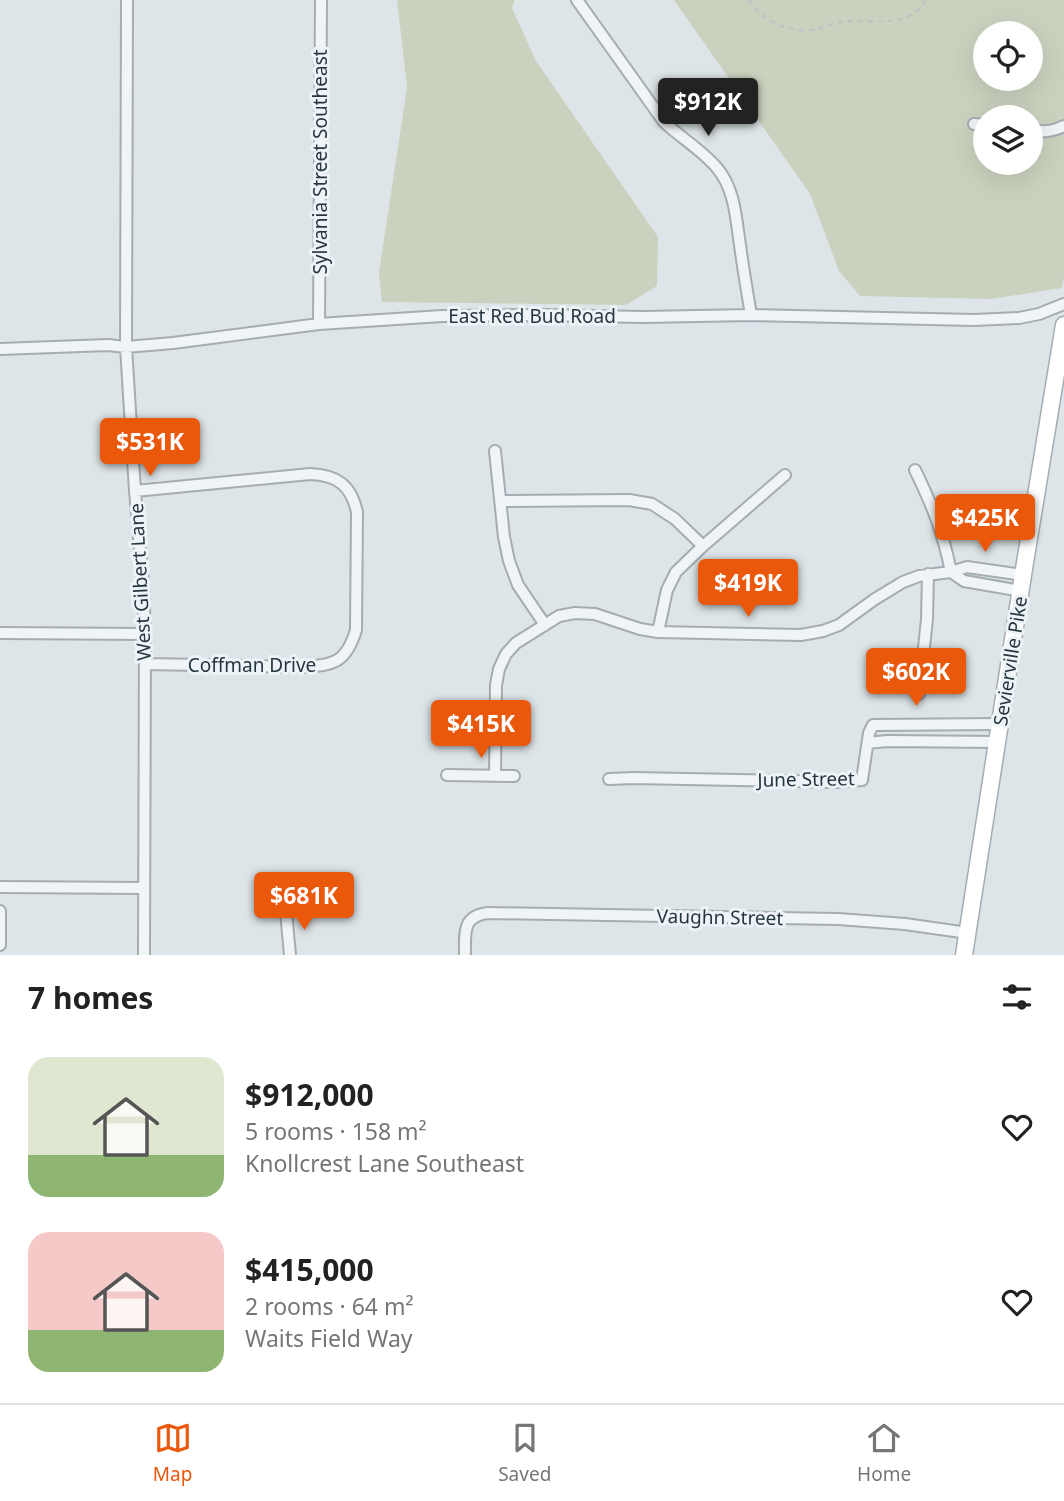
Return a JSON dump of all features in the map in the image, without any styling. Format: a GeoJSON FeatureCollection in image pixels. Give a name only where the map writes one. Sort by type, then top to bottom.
{"type":"FeatureCollection","features":[{"type":"Feature","properties":{"kind":"street","name":"West Gilbert Lane"},"geometry":{"type":"LineString","coordinates":[[127,0],[126,347],[145,634],[144,955]]}},
{"type":"Feature","properties":{"kind":"street","name":"Sylvania Street Southeast"},"geometry":{"type":"LineString","coordinates":[[318,324],[321,0]]}},
{"type":"Feature","properties":{"kind":"street"},"geometry":{"type":"LineString","coordinates":[[577,0],[664,122],[719,169],[733,205],[751,315]]}},
{"type":"Feature","properties":{"kind":"street"},"geometry":{"type":"LineString","coordinates":[[1043,132],[1055,131],[1064,126]]}},
{"type":"Feature","properties":{"kind":"street","name":"East Red Bud Road"},"geometry":{"type":"LineString","coordinates":[[0,349],[107,345],[126,347],[318,324],[443,316],[751,315],[1003,319],[1039,313],[1064,304]]}},
{"type":"Feature","properties":{"kind":"street","name":"Sevierville Pike"},"geometry":{"type":"LineString","coordinates":[[964,955],[1064,325]]}},
{"type":"Feature","properties":{"kind":"street"},"geometry":{"type":"LineString","coordinates":[[495,451],[509,561],[518,585],[545,625]]}},
{"type":"Feature","properties":{"kind":"street"},"geometry":{"type":"LineString","coordinates":[[915,470],[944,536],[951,572]]}},
{"type":"Feature","properties":{"kind":"street","name":"Coffman Drive"},"geometry":{"type":"LineString","coordinates":[[135,491],[310,474],[325,475],[346,487],[354,499],[357,512],[356,630],[352,643],[338,660],[326,666],[302,667],[145,664]]}},
{"type":"Feature","properties":{"kind":"street"},"geometry":{"type":"LineString","coordinates":[[659,632],[667,590],[676,572],[703,545],[785,475]]}},
{"type":"Feature","properties":{"kind":"street"},"geometry":{"type":"LineString","coordinates":[[501,500],[629,499],[652,504],[675,519],[703,545]]}},
{"type":"Feature","properties":{"kind":"street"},"geometry":{"type":"LineString","coordinates":[[495,775],[496,685],[499,669],[506,654],[516,643],[559,617],[575,613],[595,614],[640,629],[659,632],[801,635],[839,625],[903,582],[928,574],[951,572],[964,581],[1022,583]]}},
{"type":"Feature","properties":{"kind":"street"},"geometry":{"type":"LineString","coordinates":[[919,695],[927,619],[928,574]]}},
{"type":"Feature","properties":{"kind":"street"},"geometry":{"type":"LineString","coordinates":[[0,632],[145,634]]}},
{"type":"Feature","properties":{"kind":"street","name":"June Street"},"geometry":{"type":"LineString","coordinates":[[609,779],[836,782],[863,780],[869,733],[873,726],[1000,724]]}},
{"type":"Feature","properties":{"kind":"street"},"geometry":{"type":"LineString","coordinates":[[868,743],[998,742]]}},
{"type":"Feature","properties":{"kind":"street"},"geometry":{"type":"LineString","coordinates":[[447,775],[514,776]]}},
{"type":"Feature","properties":{"kind":"street"},"geometry":{"type":"LineString","coordinates":[[0,887],[144,888]]}},
{"type":"Feature","properties":{"kind":"street"},"geometry":{"type":"LineString","coordinates":[[0,911],[0,946]]}},
{"type":"Feature","properties":{"kind":"street"},"geometry":{"type":"LineString","coordinates":[[286,912],[290,955]]}},
{"type":"Feature","properties":{"kind":"street","name":"Vaughn Street"},"geometry":{"type":"LineString","coordinates":[[465,955],[467,925],[478,914],[488,913],[838,919],[905,924],[968,933]]}},
{"type":"Feature","properties":{"kind":"path"},"geometry":{"type":"LineString","coordinates":[[749,0],[765,18],[806,31],[840,22],[880,22],[905,18],[918,12],[926,0]]}},
{"type":"Feature","properties":{"kind":"green space"},"geometry":{"type":"Polygon","coordinates":[[[397,0],[515,0],[512,8],[536,61],[658,237],[657,286],[626,305],[382,302],[379,273],[407,87],[397,0]]]}},
{"type":"Feature","properties":{"kind":"green space"},"geometry":{"type":"Polygon","coordinates":[[[674,0],[1064,0],[1062,288],[991,299],[860,296],[839,271],[810,194],[674,0]]]}}]}
